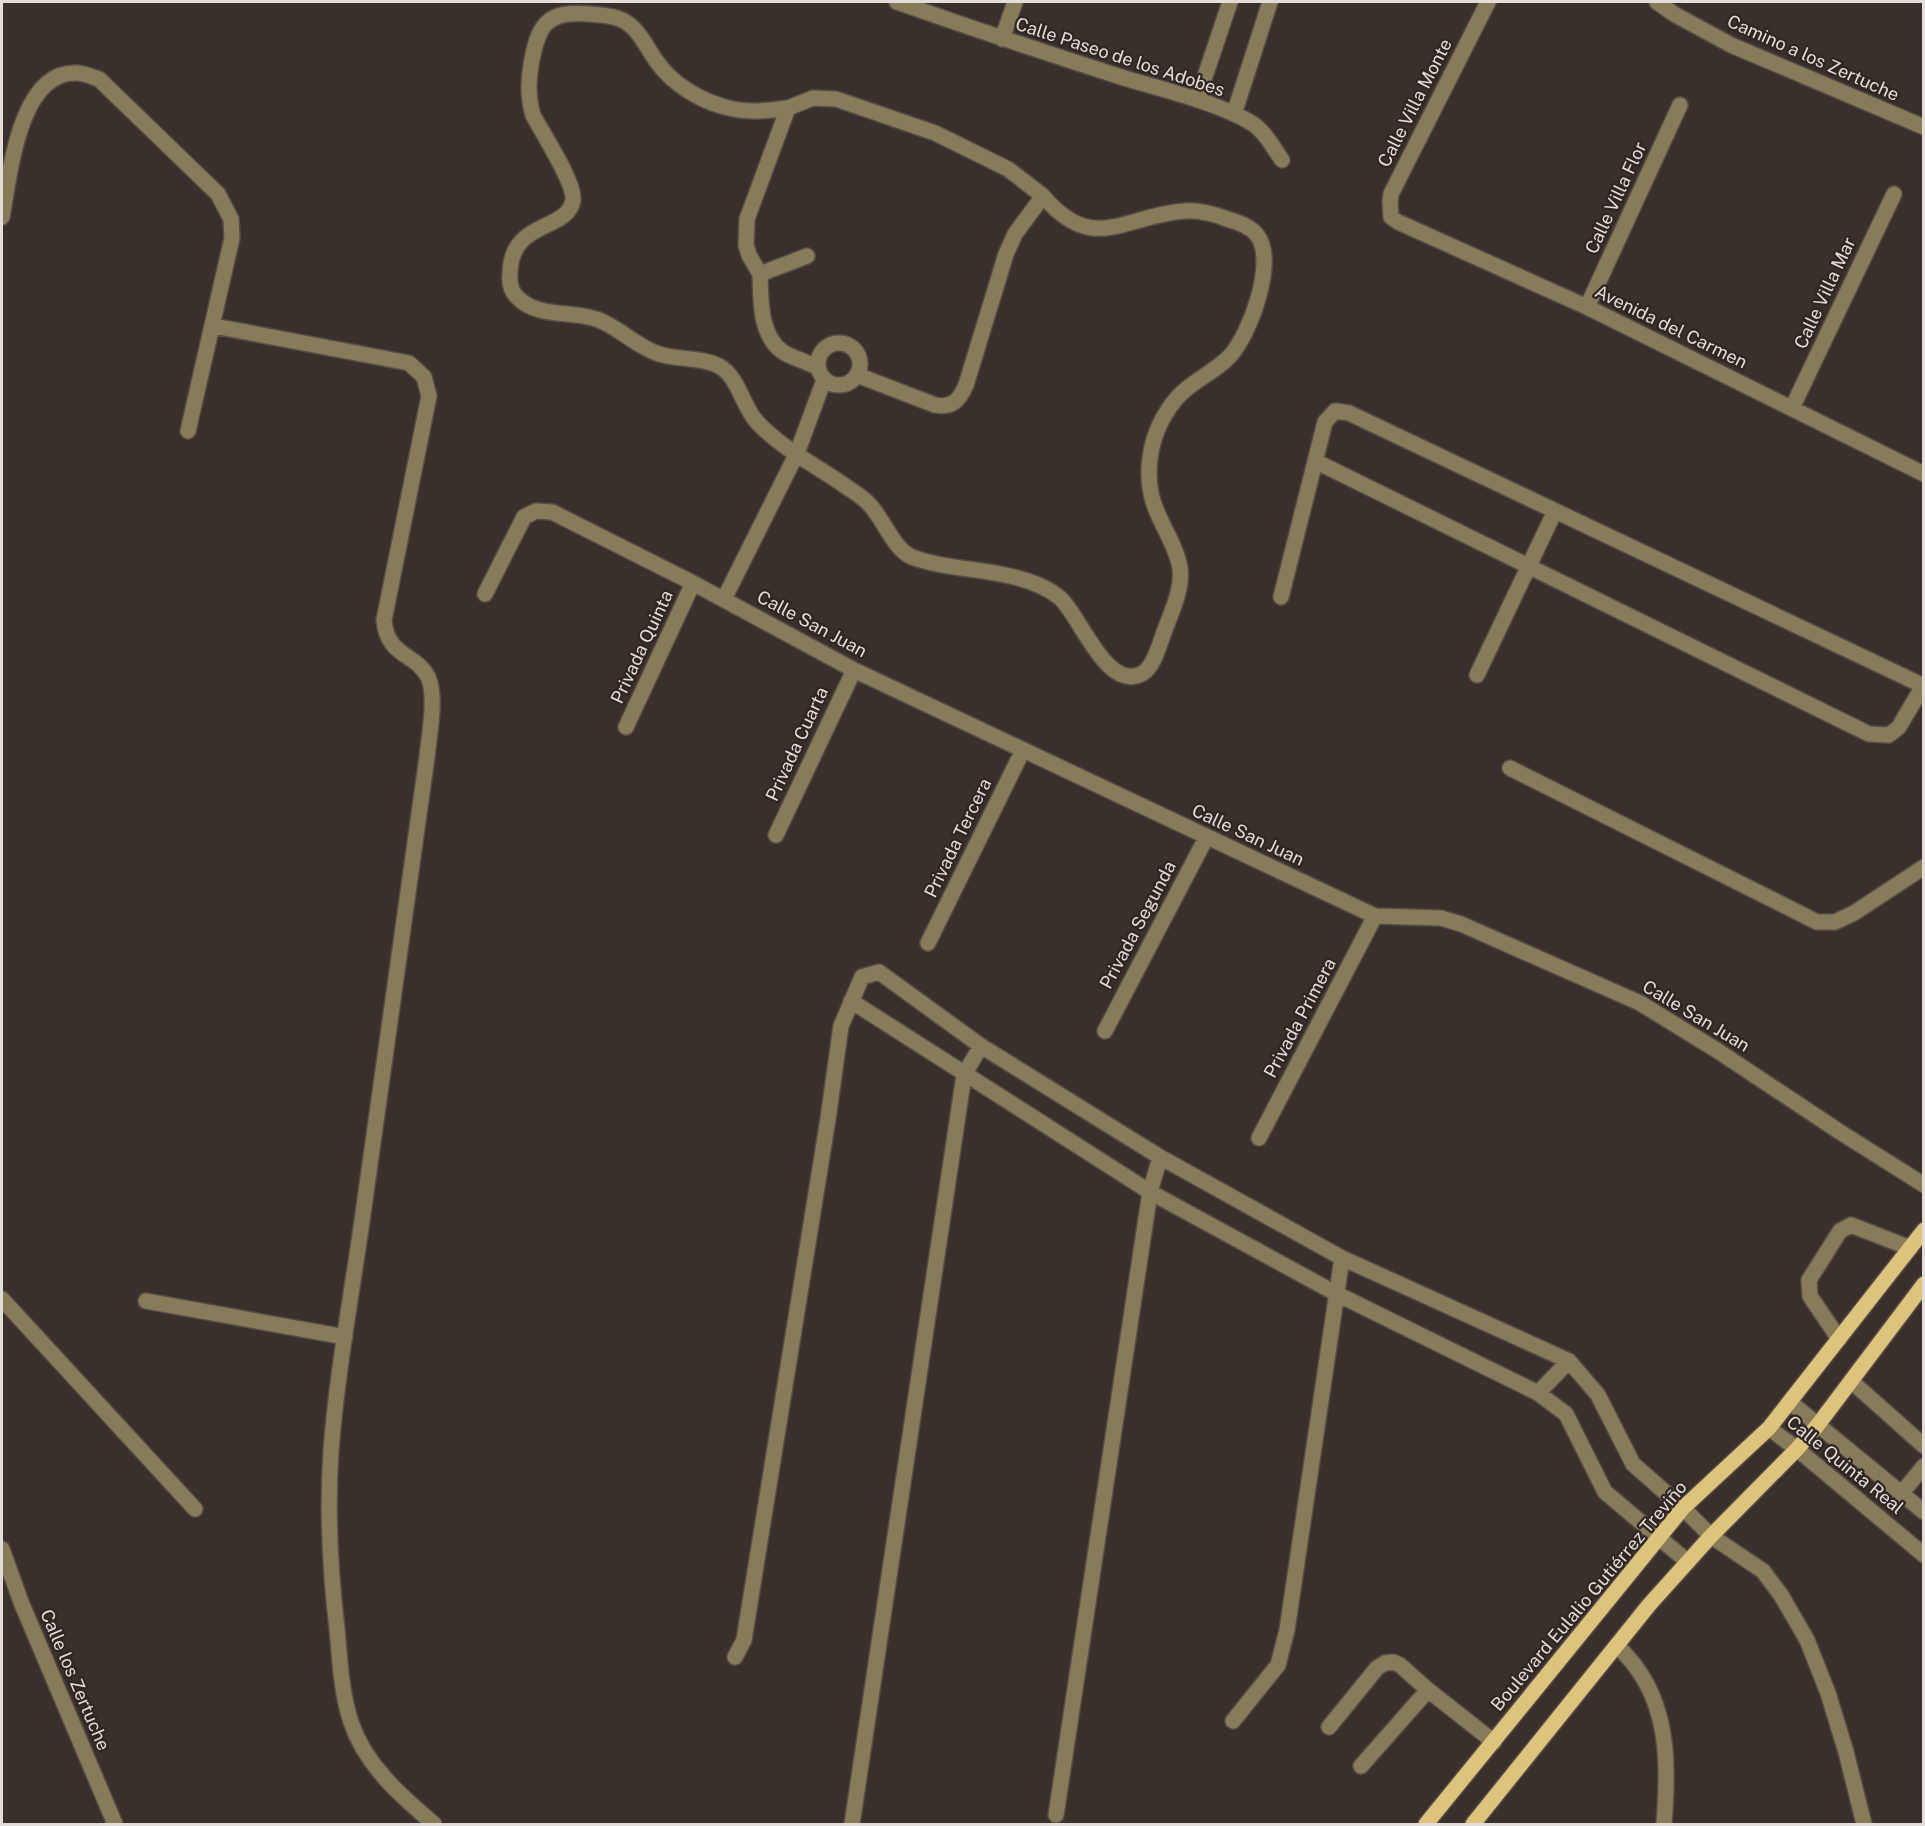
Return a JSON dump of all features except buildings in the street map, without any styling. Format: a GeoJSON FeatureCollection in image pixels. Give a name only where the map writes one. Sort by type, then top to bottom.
{"type":"FeatureCollection","features":[{"type":"Feature","properties":{"kind":"main road","name":"Boulevard Eulalio Gutiérrez Treviño"},"geometry":{"type":"LineString","coordinates":[[1426,1824],[1683,1508],[1769,1428],[1923,1230]]}},
{"type":"Feature","properties":{"kind":"main road"},"geometry":{"type":"LineString","coordinates":[[1473,1824],[1649,1605],[1817,1426],[1923,1284]]}},
{"type":"Feature","properties":{"kind":"street","name":"Calle Paseo de los Adobes"},"geometry":{"type":"LineString","coordinates":[[897,2],[1002,39],[1197,100],[1234,114],[1260,130],[1282,160]]}},
{"type":"Feature","properties":{"kind":"street"},"geometry":{"type":"LineString","coordinates":[[1002,39],[1015,2]]}},
{"type":"Feature","properties":{"kind":"street"},"geometry":{"type":"LineString","coordinates":[[1197,100],[1230,2]]}},
{"type":"Feature","properties":{"kind":"street"},"geometry":{"type":"LineString","coordinates":[[1234,114],[1270,2]]}},
{"type":"Feature","properties":{"kind":"street","name":"Calle Villa Monte"},"geometry":{"type":"LineString","coordinates":[[1398,222],[1391,217],[1391,194],[1488,2]]}},
{"type":"Feature","properties":{"kind":"street","name":"Camino a los Zertuche"},"geometry":{"type":"LineString","coordinates":[[1657,2],[1674,14],[1731,45],[1923,127]]}},
{"type":"Feature","properties":{"kind":"street"},"geometry":{"type":"LineString","coordinates":[[575,13],[620,19],[636,31],[663,70],[689,91],[710,102],[734,110],[759,111],[788,108],[813,98],[836,99],[935,133],[1008,170],[1043,196],[1065,219],[1090,228],[1111,228],[1161,215],[1194,211],[1245,225],[1253,230],[1263,246],[1264,269],[1256,303],[1240,342],[1224,361],[1177,397],[1164,416],[1152,448],[1149,463],[1151,494],[1176,554],[1180,577],[1160,643],[1148,669],[1139,675],[1126,675],[1109,665],[1096,653],[1067,605],[1049,590],[1017,577],[949,566],[906,554],[871,506],[777,441],[756,422],[732,379],[717,365],[657,354],[595,319],[530,307],[512,290],[511,260],[517,245],[522,238],[565,215],[573,202],[571,184],[533,115],[530,104],[530,73],[535,41],[541,28],[549,21],[558,16],[575,13]]}},
{"type":"Feature","properties":{"kind":"street"},"geometry":{"type":"LineString","coordinates":[[2,217],[28,106],[41,88],[58,77],[77,73],[99,79],[218,194],[231,219],[232,238],[214,326],[188,431]]}},
{"type":"Feature","properties":{"kind":"street","name":"Calle Villa Flor"},"geometry":{"type":"LineString","coordinates":[[1587,307],[1680,105]]}},
{"type":"Feature","properties":{"kind":"street"},"geometry":{"type":"LineString","coordinates":[[723,599],[797,453],[821,374],[821,353],[832,344],[846,344],[858,354],[860,368],[857,375],[846,384],[831,384],[821,374],[783,352],[768,334],[762,309],[760,274],[746,245],[747,219],[788,108]]}},
{"type":"Feature","properties":{"kind":"street","name":"Calle Villa Mar"},"geometry":{"type":"LineString","coordinates":[[1792,408],[1894,194]]}},
{"type":"Feature","properties":{"kind":"street"},"geometry":{"type":"LineString","coordinates":[[857,375],[935,405],[944,407],[956,402],[966,385],[1006,254],[1015,234],[1043,196]]}},
{"type":"Feature","properties":{"kind":"street","name":"Avenida del Carmen"},"geometry":{"type":"LineString","coordinates":[[1398,222],[1587,307],[1923,474]]}},
{"type":"Feature","properties":{"kind":"street"},"geometry":{"type":"LineString","coordinates":[[760,274],[807,256]]}},
{"type":"Feature","properties":{"kind":"street"},"geometry":{"type":"LineString","coordinates":[[214,326],[409,363],[424,377],[429,396],[384,620],[385,632],[392,645],[425,672],[429,679],[432,699],[427,757],[345,1337],[331,1452],[329,1527],[333,1601],[344,1696],[351,1724],[370,1759],[397,1792],[434,1824]]}},
{"type":"Feature","properties":{"kind":"street"},"geometry":{"type":"LineString","coordinates":[[1281,597],[1315,461],[1325,422],[1335,411],[1349,413],[1923,686],[1917,710],[1889,735],[1869,734],[1315,461]]}},
{"type":"Feature","properties":{"kind":"street","name":"Calle San Juan"},"geometry":{"type":"LineString","coordinates":[[484,594],[524,517],[536,511],[552,512],[693,583],[854,670],[1375,916],[1441,918],[1461,924],[1640,1003],[1718,1051],[1923,1185]]}},
{"type":"Feature","properties":{"kind":"street"},"geometry":{"type":"LineString","coordinates":[[1477,675],[1554,511]]}},
{"type":"Feature","properties":{"kind":"street","name":"Privada Quinta"},"geometry":{"type":"LineString","coordinates":[[626,727],[693,583]]}},
{"type":"Feature","properties":{"kind":"street","name":"Privada Cuarta"},"geometry":{"type":"LineString","coordinates":[[776,835],[854,670]]}},
{"type":"Feature","properties":{"kind":"street","name":"Privada Tercera"},"geometry":{"type":"LineString","coordinates":[[928,943],[1023,750]]}},
{"type":"Feature","properties":{"kind":"street"},"geometry":{"type":"LineString","coordinates":[[1510,768],[1817,922],[1835,922],[1854,913],[1923,867]]}},
{"type":"Feature","properties":{"kind":"street","name":"Privada Segunda"},"geometry":{"type":"LineString","coordinates":[[1105,1031],[1206,838]]}},
{"type":"Feature","properties":{"kind":"street","name":"Privada Primera"},"geometry":{"type":"LineString","coordinates":[[1259,1138],[1375,916]]}},
{"type":"Feature","properties":{"kind":"street"},"geometry":{"type":"LineString","coordinates":[[735,1657],[744,1641],[841,1026],[861,977],[879,972],[981,1046],[1160,1157],[1342,1258],[1569,1361],[1598,1395],[1633,1464],[1712,1536],[1763,1571],[1794,1617],[1807,1641],[1828,1693],[1864,1824]]}},
{"type":"Feature","properties":{"kind":"street"},"geometry":{"type":"LineString","coordinates":[[851,1001],[1150,1192],[1337,1294],[1538,1393],[1566,1414],[1605,1492],[1688,1562]]}},
{"type":"Feature","properties":{"kind":"street"},"geometry":{"type":"LineString","coordinates":[[852,1824],[964,1074],[981,1046]]}},
{"type":"Feature","properties":{"kind":"street"},"geometry":{"type":"LineString","coordinates":[[1056,1815],[1150,1192],[1160,1157]]}},
{"type":"Feature","properties":{"kind":"street"},"geometry":{"type":"LineString","coordinates":[[1839,1339],[1810,1296],[1809,1280],[1840,1231],[1851,1225],[1910,1248]]}},
{"type":"Feature","properties":{"kind":"street"},"geometry":{"type":"LineString","coordinates":[[1233,1721],[1278,1665],[1287,1630],[1342,1258]]}},
{"type":"Feature","properties":{"kind":"street"},"geometry":{"type":"LineString","coordinates":[[2,1299],[195,1509]]}},
{"type":"Feature","properties":{"kind":"street"},"geometry":{"type":"LineString","coordinates":[[147,1301],[345,1337]]}},
{"type":"Feature","properties":{"kind":"street"},"geometry":{"type":"LineString","coordinates":[[1538,1393],[1569,1361]]}},
{"type":"Feature","properties":{"kind":"street"},"geometry":{"type":"LineString","coordinates":[[1851,1381],[1923,1446]]}},
{"type":"Feature","properties":{"kind":"street"},"geometry":{"type":"LineString","coordinates":[[1790,1402],[1923,1512]]}},
{"type":"Feature","properties":{"kind":"street","name":"Calle Quinta Real"},"geometry":{"type":"LineString","coordinates":[[1769,1428],[1923,1555]]}},
{"type":"Feature","properties":{"kind":"street"},"geometry":{"type":"LineString","coordinates":[[1900,1494],[1923,1466]]}},
{"type":"Feature","properties":{"kind":"street","name":"Calle los Zertuche"},"geometry":{"type":"LineString","coordinates":[[2,1549],[21,1602],[115,1824]]}},
{"type":"Feature","properties":{"kind":"street"},"geometry":{"type":"LineString","coordinates":[[1617,1645],[1639,1671],[1662,1724],[1667,1781],[1664,1824]]}},
{"type":"Feature","properties":{"kind":"street"},"geometry":{"type":"LineString","coordinates":[[1329,1727],[1377,1668],[1385,1663],[1393,1662],[1400,1665],[1494,1742]]}},
{"type":"Feature","properties":{"kind":"street"},"geometry":{"type":"LineString","coordinates":[[1361,1766],[1428,1690]]}}]}
